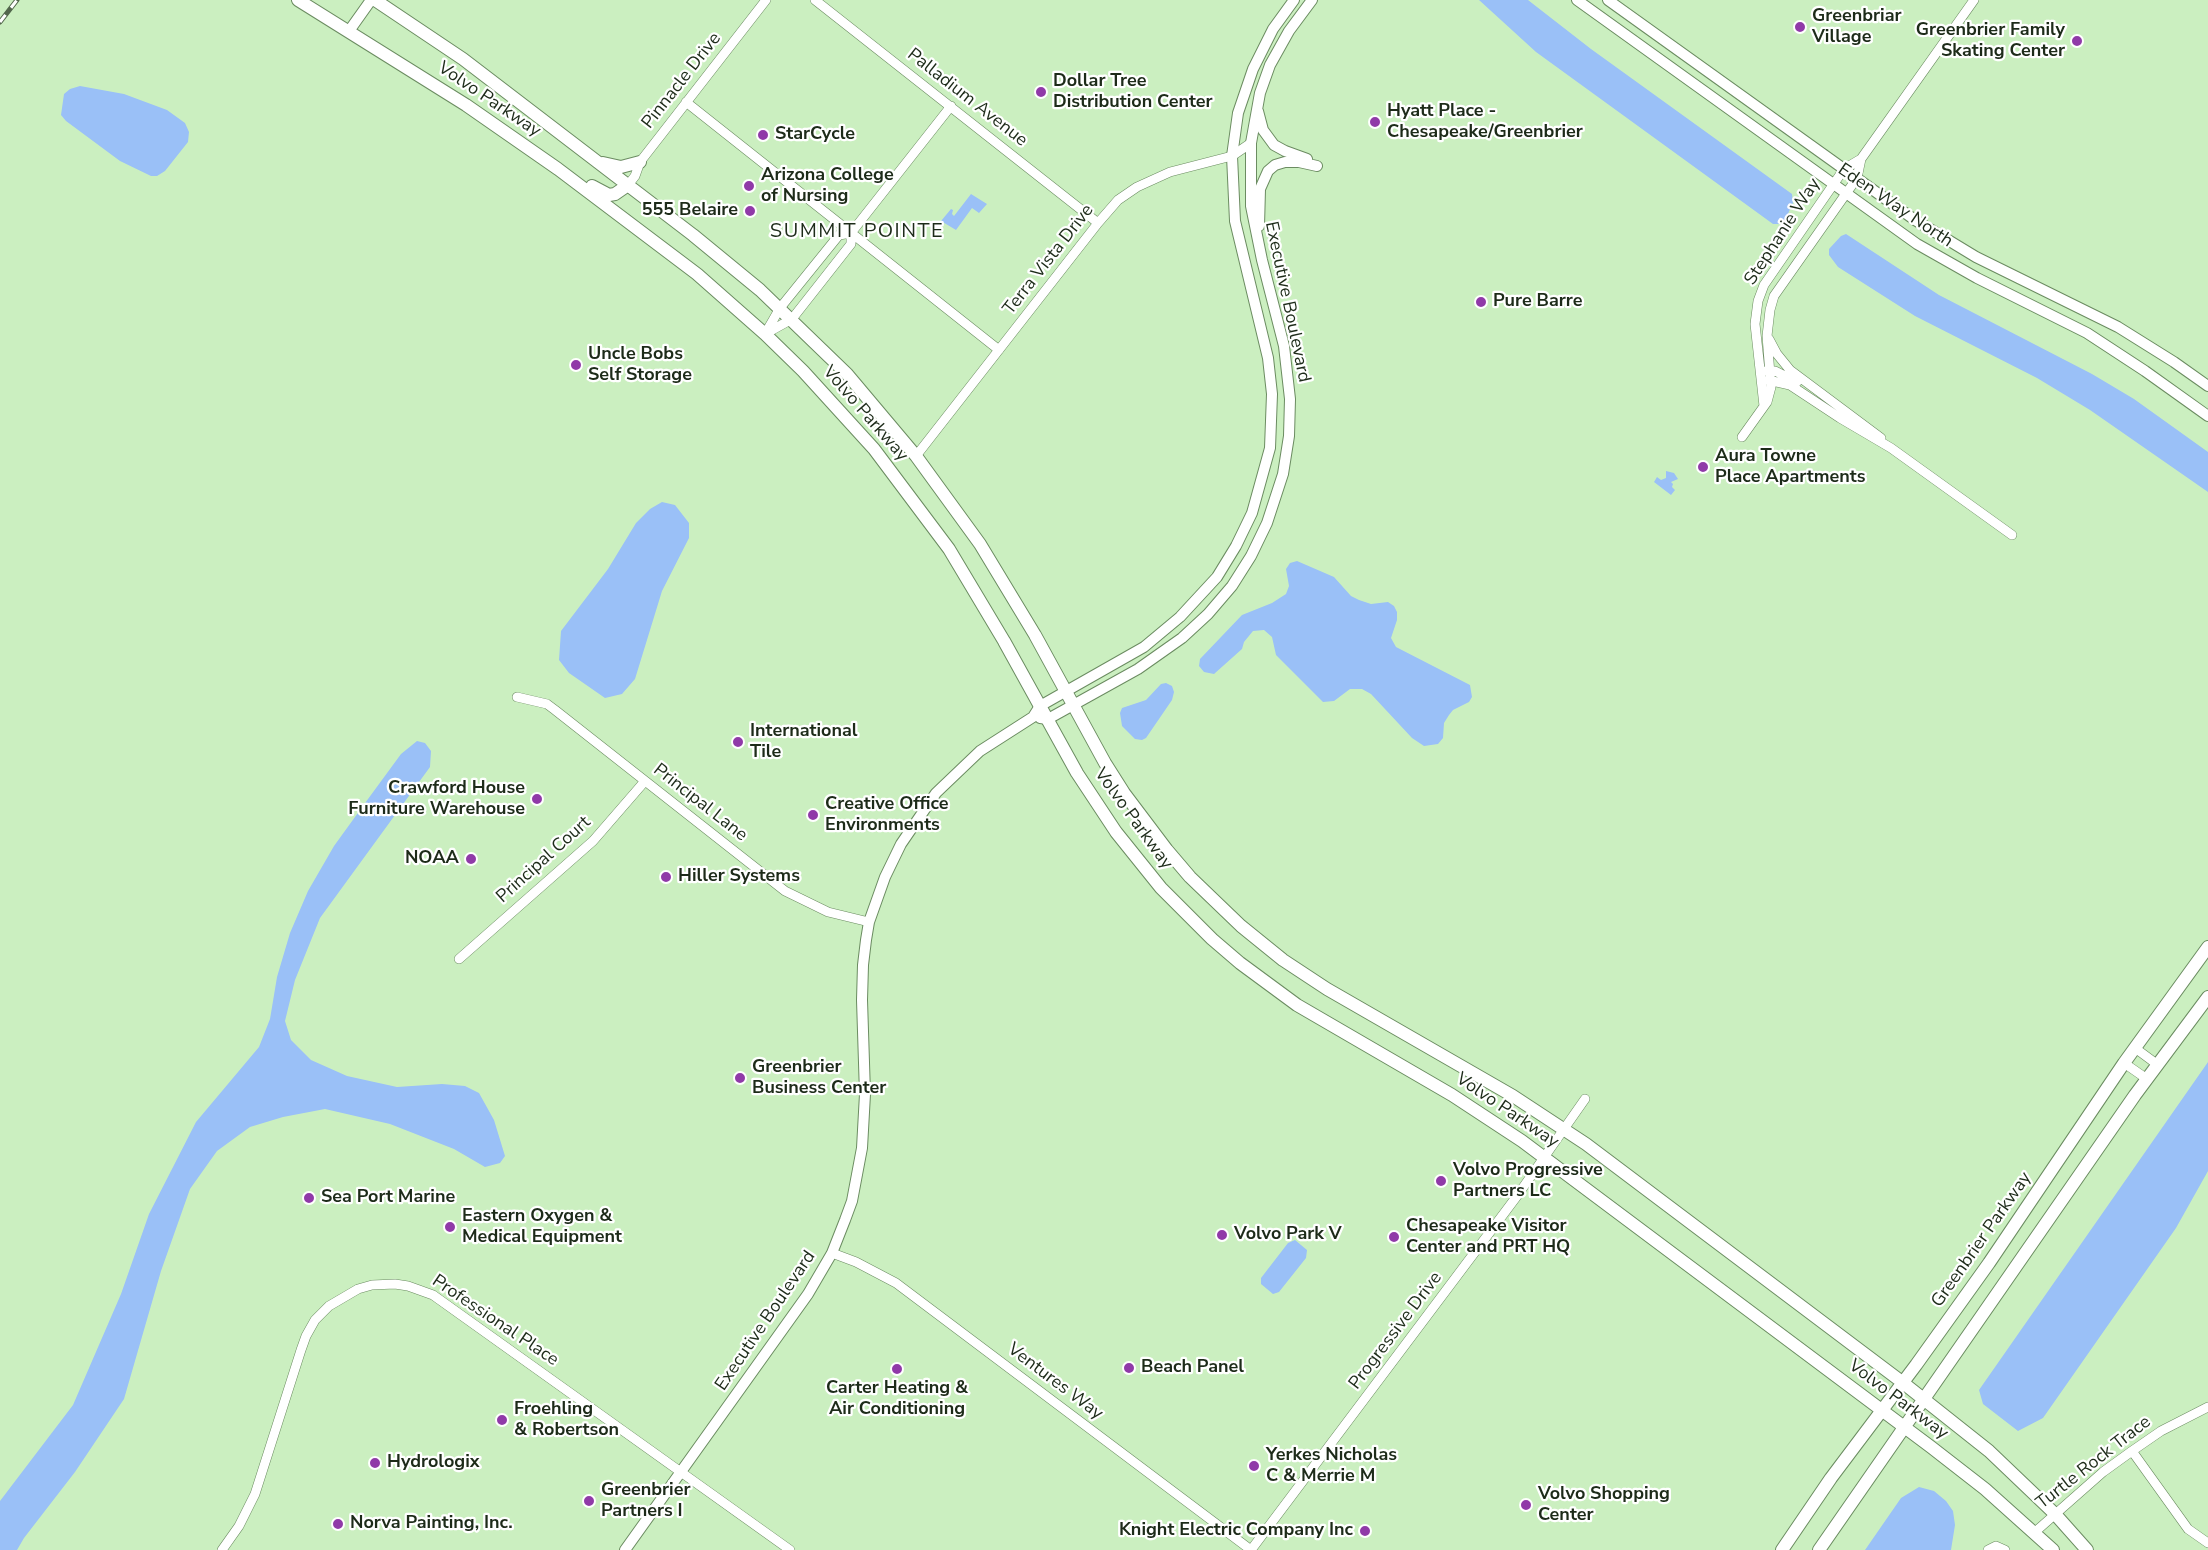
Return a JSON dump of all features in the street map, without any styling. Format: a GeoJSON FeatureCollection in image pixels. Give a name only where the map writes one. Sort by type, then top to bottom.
{"type":"FeatureCollection","features":[{"type":"Feature","properties":{"kind":"main road","name":"Volvo Parkway"},"geometry":{"type":"LineString","coordinates":[[298,0],[496,125],[558,169],[678,260],[765,334],[835,405],[874,449],[915,502],[968,579],[1077,773],[1116,832],[1161,888],[1212,939],[1258,977],[1297,1005],[1472,1107],[1544,1157],[1985,1489],[2053,1550]]}},
{"type":"Feature","properties":{"kind":"main road","name":"Volvo Parkway"},"geometry":{"type":"LineString","coordinates":[[373,0],[464,59],[693,235],[780,308],[847,374],[916,456],[991,562],[1105,763],[1145,822],[1191,877],[1241,926],[1283,960],[1327,989],[1564,1129],[1902,1382],[1989,1451],[2055,1514],[2087,1550]]}},
{"type":"Feature","properties":{"kind":"main road"},"geometry":{"type":"LineString","coordinates":[[496,125],[516,132],[602,193],[612,195],[628,185]]}},
{"type":"Feature","properties":{"kind":"main road"},"geometry":{"type":"LineString","coordinates":[[598,162],[621,167],[640,162]]}},
{"type":"Feature","properties":{"kind":"main road","name":"Greenbrier Parkway"},"geometry":{"type":"LineString","coordinates":[[1782,1550],[1831,1478],[2034,1198],[2124,1063],[2208,947]]}},
{"type":"Feature","properties":{"kind":"main road"},"geometry":{"type":"LineString","coordinates":[[1819,1550],[2147,1079],[2208,998]]}},
{"type":"Feature","properties":{"kind":"street"},"geometry":{"type":"LineString","coordinates":[[349,31],[373,0]]}},
{"type":"Feature","properties":{"kind":"street","name":"Pinnacle Drive"},"geometry":{"type":"LineString","coordinates":[[628,185],[640,162],[766,0]]}},
{"type":"Feature","properties":{"kind":"street","name":"Palladium Avenue"},"geometry":{"type":"LineString","coordinates":[[815,0],[1098,223]]}},
{"type":"Feature","properties":{"kind":"street","name":"Executive Boulevard"},"geometry":{"type":"LineString","coordinates":[[625,1550],[808,1294],[832,1253],[852,1201],[862,1148],[865,1094],[863,965],[869,921],[885,877],[901,844],[929,802],[980,751],[1033,717],[1040,706],[1144,647],[1193,605],[1227,562],[1245,530],[1257,500],[1270,448],[1273,412],[1271,376],[1235,221],[1232,156],[1238,113],[1252,69],[1273,29],[1294,0]]}},
{"type":"Feature","properties":{"kind":"street","name":"Executive Boulevard"},"geometry":{"type":"LineString","coordinates":[[1048,719],[1153,660],[1195,627],[1232,586],[1251,556],[1274,506],[1285,460],[1290,399],[1284,346],[1258,244],[1251,206],[1251,143],[1257,107],[1275,54],[1288,31],[1312,0]]}},
{"type":"Feature","properties":{"kind":"street","name":"Eden Way North"},"geometry":{"type":"LineString","coordinates":[[1577,0],[1917,244],[1945,261],[2055,316],[2117,352],[2208,416]]}},
{"type":"Feature","properties":{"kind":"street","name":"Eden Way North"},"geometry":{"type":"LineString","coordinates":[[1608,0],[1915,220],[1976,257],[2118,327],[2208,386]]}},
{"type":"Feature","properties":{"kind":"street","name":"Stephanie Way"},"geometry":{"type":"LineString","coordinates":[[1742,437],[1769,396],[1755,324],[1761,292],[1770,274],[1844,169],[1860,159],[1974,0]]}},
{"type":"Feature","properties":{"kind":"street"},"geometry":{"type":"LineString","coordinates":[[686,102],[999,350]]}},
{"type":"Feature","properties":{"kind":"street"},"geometry":{"type":"LineString","coordinates":[[765,334],[792,319],[851,244],[851,233],[951,106]]}},
{"type":"Feature","properties":{"kind":"street"},"geometry":{"type":"LineString","coordinates":[[1257,107],[1263,130],[1274,145],[1309,159],[1317,166],[1285,162],[1275,165],[1268,171],[1260,189],[1258,244]]}},
{"type":"Feature","properties":{"kind":"street","name":"Terra Vista Drive"},"geometry":{"type":"LineString","coordinates":[[916,456],[1098,223],[1124,195],[1147,182],[1184,167],[1232,156],[1251,143]]}},
{"type":"Feature","properties":{"kind":"street","name":"Stephanie Way"},"geometry":{"type":"LineString","coordinates":[[1766,375],[1770,310],[1778,289],[1857,178],[1860,159]]}},
{"type":"Feature","properties":{"kind":"street"},"geometry":{"type":"LineString","coordinates":[[765,334],[780,308],[839,235],[851,233]]}},
{"type":"Feature","properties":{"kind":"street"},"geometry":{"type":"LineString","coordinates":[[1767,336],[1777,354],[1790,370],[1872,430],[1891,448]]}},
{"type":"Feature","properties":{"kind":"street"},"geometry":{"type":"LineString","coordinates":[[1766,375],[1784,374],[1820,398],[1840,406]]}},
{"type":"Feature","properties":{"kind":"street"},"geometry":{"type":"LineString","coordinates":[[1766,375],[1790,385],[1891,448],[2012,535]]}},
{"type":"Feature","properties":{"kind":"street","name":"Principal Lane"},"geometry":{"type":"LineString","coordinates":[[518,697],[547,704],[784,891],[828,912],[869,921]]}},
{"type":"Feature","properties":{"kind":"street"},"geometry":{"type":"LineString","coordinates":[[1033,717],[1048,719]]}},
{"type":"Feature","properties":{"kind":"street","name":"Principal Court"},"geometry":{"type":"LineString","coordinates":[[459,959],[593,841],[645,781]]}},
{"type":"Feature","properties":{"kind":"street"},"geometry":{"type":"LineString","coordinates":[[2135,1048],[2158,1065]]}},
{"type":"Feature","properties":{"kind":"street"},"geometry":{"type":"LineString","coordinates":[[2124,1063],[2147,1079]]}},
{"type":"Feature","properties":{"kind":"street","name":"Progressive Drive"},"geometry":{"type":"LineString","coordinates":[[1251,1550],[1479,1248],[1585,1099]]}},
{"type":"Feature","properties":{"kind":"street","name":"Ventures Way"},"geometry":{"type":"LineString","coordinates":[[832,1253],[856,1262],[896,1283],[1251,1550]]}},
{"type":"Feature","properties":{"kind":"street","name":"Professional Place"},"geometry":{"type":"LineString","coordinates":[[222,1550],[239,1526],[255,1494],[306,1336],[315,1320],[328,1306],[350,1293],[372,1285],[395,1284],[433,1295],[790,1550]]}},
{"type":"Feature","properties":{"kind":"street","name":"Turtle Rock Trace"},"geometry":{"type":"LineString","coordinates":[[2035,1532],[2103,1472],[2132,1451],[2161,1431],[2208,1407]]}},
{"type":"Feature","properties":{"kind":"street"},"geometry":{"type":"LineString","coordinates":[[2132,1451],[2188,1529],[2208,1543]]}},
{"type":"Feature","properties":{"kind":"street"},"geometry":{"type":"LineString","coordinates":[[1988,1550],[1996,1546],[2005,1550]]}},
{"type":"Feature","properties":{"kind":"water"},"geometry":{"type":"Polygon","coordinates":[[[1479,0],[1528,0],[1591,49],[1792,194],[1793,203],[1785,220],[1780,224],[1773,224],[1536,52],[1479,0]]]}},
{"type":"Feature","properties":{"kind":"water"},"geometry":{"type":"Polygon","coordinates":[[[80,86],[124,94],[167,110],[185,123],[189,132],[188,142],[165,171],[157,176],[151,176],[120,161],[61,115],[64,94],[80,86]]]}},
{"type":"Feature","properties":{"kind":"water"},"geometry":{"type":"Polygon","coordinates":[[[971,194],[987,204],[979,213],[972,208],[956,230],[941,221],[951,209],[954,216],[971,194]]]}},
{"type":"Feature","properties":{"kind":"water"},"geometry":{"type":"Polygon","coordinates":[[[1846,234],[1939,295],[2092,374],[2134,399],[2208,452],[2208,492],[2090,410],[2037,378],[1915,316],[1838,267],[1829,255],[1829,249],[1841,236],[1846,234]]]}},
{"type":"Feature","properties":{"kind":"water"},"geometry":{"type":"Polygon","coordinates":[[[1666,471],[1674,473],[1678,479],[1671,482],[1675,490],[1671,495],[1654,482],[1657,477],[1661,480],[1666,478],[1666,471]]]}},
{"type":"Feature","properties":{"kind":"water"},"geometry":{"type":"Polygon","coordinates":[[[662,502],[675,505],[689,523],[689,538],[662,591],[635,679],[622,694],[605,698],[569,673],[559,660],[561,631],[608,569],[636,523],[650,509],[662,502]]]}},
{"type":"Feature","properties":{"kind":"water"},"geometry":{"type":"Polygon","coordinates":[[[1297,561],[1334,577],[1351,596],[1359,600],[1371,604],[1388,602],[1394,606],[1397,620],[1391,638],[1396,647],[1470,685],[1472,697],[1469,702],[1453,710],[1449,715],[1444,723],[1443,738],[1438,744],[1424,746],[1412,738],[1371,694],[1362,689],[1350,689],[1334,701],[1323,702],[1276,655],[1272,637],[1264,630],[1253,631],[1244,642],[1242,649],[1214,674],[1204,672],[1199,666],[1200,659],[1242,615],[1272,603],[1286,594],[1289,586],[1286,569],[1290,563],[1297,561]]]}},
{"type":"Feature","properties":{"kind":"water"},"geometry":{"type":"Polygon","coordinates":[[[1166,683],[1172,686],[1174,692],[1172,700],[1146,738],[1135,739],[1122,726],[1120,713],[1122,708],[1146,700],[1161,684],[1166,683]]]}},
{"type":"Feature","properties":{"kind":"water"},"geometry":{"type":"Polygon","coordinates":[[[417,741],[425,743],[431,751],[430,767],[320,918],[295,980],[285,1021],[291,1040],[311,1060],[347,1076],[397,1087],[442,1084],[465,1086],[479,1093],[494,1120],[505,1156],[500,1163],[485,1167],[454,1149],[390,1124],[325,1109],[283,1117],[250,1127],[217,1151],[190,1189],[161,1271],[124,1399],[75,1472],[17,1550],[0,1550],[0,1501],[73,1405],[121,1294],[149,1214],[196,1122],[259,1047],[270,1019],[277,977],[290,933],[308,891],[334,846],[368,799],[401,754],[417,741]]]}},
{"type":"Feature","properties":{"kind":"water"},"geometry":{"type":"Polygon","coordinates":[[[2208,1062],[2208,1171],[2176,1228],[2043,1418],[2018,1431],[1983,1404],[1979,1390],[2208,1062]]]}},
{"type":"Feature","properties":{"kind":"water"},"geometry":{"type":"Polygon","coordinates":[[[1295,1240],[1307,1250],[1306,1258],[1279,1292],[1273,1294],[1261,1284],[1261,1278],[1288,1243],[1295,1240]]]}},
{"type":"Feature","properties":{"kind":"water"},"geometry":{"type":"Polygon","coordinates":[[[1919,1487],[1934,1491],[1946,1501],[1953,1511],[1955,1525],[1951,1550],[1865,1550],[1901,1498],[1919,1487]]]}},
{"type":"Feature","properties":{"kind":"railway"},"geometry":{"type":"LineString","coordinates":[[0,22],[17,0]]}},
{"type":"Feature","properties":{"kind":"place","name":"Greenbriar Village"},"geometry":{"type":"Point","coordinates":[1800,27]}},
{"type":"Feature","properties":{"kind":"place","name":"Greenbrier Family Skating Center"},"geometry":{"type":"Point","coordinates":[2077,41]}},
{"type":"Feature","properties":{"kind":"place","name":"Dollar Tree Distribution Center"},"geometry":{"type":"Point","coordinates":[1041,92]}},
{"type":"Feature","properties":{"kind":"place","name":"Hyatt Place - Chesapeake/Greenbrier"},"geometry":{"type":"Point","coordinates":[1375,122]}},
{"type":"Feature","properties":{"kind":"place","name":"StarCycle"},"geometry":{"type":"Point","coordinates":[763,135]}},
{"type":"Feature","properties":{"kind":"place","name":"Arizona College of Nursing"},"geometry":{"type":"Point","coordinates":[749,186]}},
{"type":"Feature","properties":{"kind":"place","name":"555 Belaire"},"geometry":{"type":"Point","coordinates":[750,211]}},
{"type":"Feature","properties":{"kind":"place","name":"Pure Barre"},"geometry":{"type":"Point","coordinates":[1481,302]}},
{"type":"Feature","properties":{"kind":"place","name":"Uncle Bobs Self Storage"},"geometry":{"type":"Point","coordinates":[576,365]}},
{"type":"Feature","properties":{"kind":"place","name":"Aura Towne Place Apartments"},"geometry":{"type":"Point","coordinates":[1703,467]}},
{"type":"Feature","properties":{"kind":"place","name":"International Tile"},"geometry":{"type":"Point","coordinates":[738,742]}},
{"type":"Feature","properties":{"kind":"place","name":"Crawford House Furniture Warehouse"},"geometry":{"type":"Point","coordinates":[537,799]}},
{"type":"Feature","properties":{"kind":"place","name":"Creative Office Environments"},"geometry":{"type":"Point","coordinates":[813,815]}},
{"type":"Feature","properties":{"kind":"place","name":"NOAA"},"geometry":{"type":"Point","coordinates":[471,859]}},
{"type":"Feature","properties":{"kind":"place","name":"Hiller Systems"},"geometry":{"type":"Point","coordinates":[666,877]}},
{"type":"Feature","properties":{"kind":"place","name":"Greenbrier Business Center"},"geometry":{"type":"Point","coordinates":[740,1078]}},
{"type":"Feature","properties":{"kind":"place","name":"Volvo Progressive Partners LC"},"geometry":{"type":"Point","coordinates":[1441,1181]}},
{"type":"Feature","properties":{"kind":"place","name":"Sea Port Marine"},"geometry":{"type":"Point","coordinates":[309,1198]}},
{"type":"Feature","properties":{"kind":"place","name":"Eastern Oxygen & Medical Equipment"},"geometry":{"type":"Point","coordinates":[450,1227]}},
{"type":"Feature","properties":{"kind":"place","name":"Volvo Park V"},"geometry":{"type":"Point","coordinates":[1222,1235]}},
{"type":"Feature","properties":{"kind":"place","name":"Chesapeake Visitor Center and PRT HQ"},"geometry":{"type":"Point","coordinates":[1394,1237]}},
{"type":"Feature","properties":{"kind":"place","name":"Beach Panel"},"geometry":{"type":"Point","coordinates":[1129,1368]}},
{"type":"Feature","properties":{"kind":"place","name":"Carter Heating & Air Conditioning"},"geometry":{"type":"Point","coordinates":[897,1369]}},
{"type":"Feature","properties":{"kind":"place","name":"Froehling & Robertson"},"geometry":{"type":"Point","coordinates":[502,1420]}},
{"type":"Feature","properties":{"kind":"place","name":"Hydrologix"},"geometry":{"type":"Point","coordinates":[375,1463]}},
{"type":"Feature","properties":{"kind":"place","name":"Yerkes Nicholas C & Merrie M"},"geometry":{"type":"Point","coordinates":[1254,1466]}},
{"type":"Feature","properties":{"kind":"place","name":"Greenbrier Partners I"},"geometry":{"type":"Point","coordinates":[589,1501]}},
{"type":"Feature","properties":{"kind":"place","name":"Volvo Shopping Center"},"geometry":{"type":"Point","coordinates":[1526,1505]}},
{"type":"Feature","properties":{"kind":"place","name":"Norva Painting, Inc."},"geometry":{"type":"Point","coordinates":[338,1524]}},
{"type":"Feature","properties":{"kind":"place","name":"Knight Electric Company Inc"},"geometry":{"type":"Point","coordinates":[1365,1531]}},
{"type":"Feature","properties":{"kind":"district","name":"SUMMIT POINTE"},"geometry":{"type":"Point","coordinates":[857,232]}}]}
